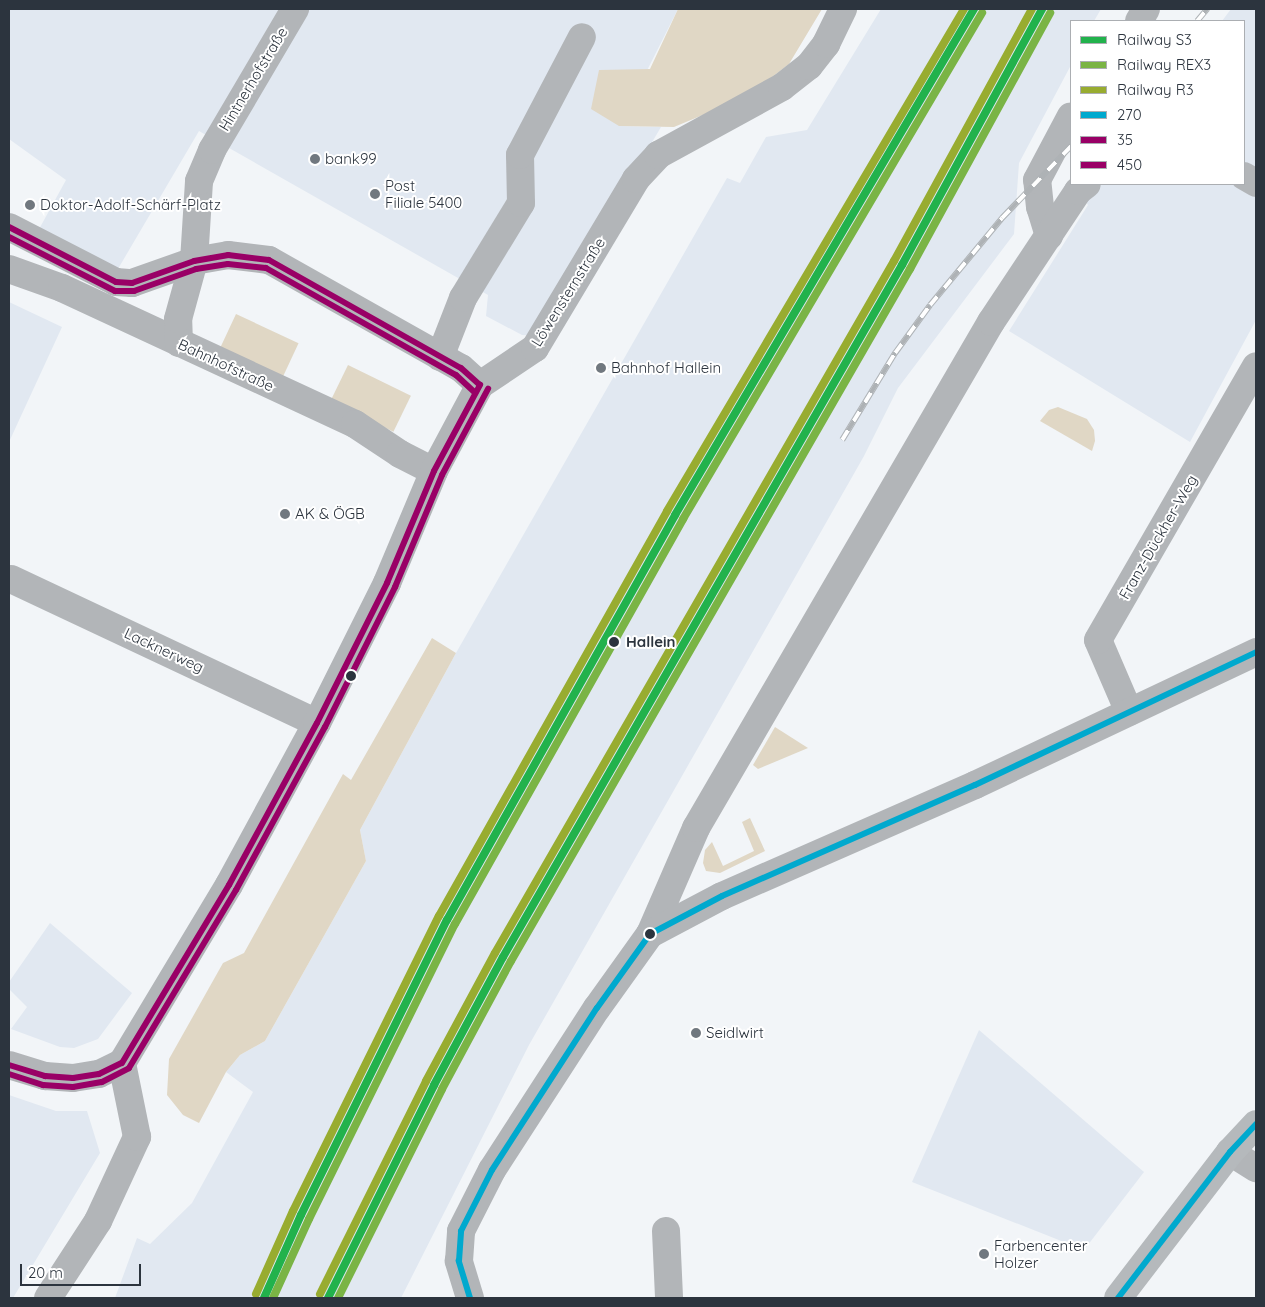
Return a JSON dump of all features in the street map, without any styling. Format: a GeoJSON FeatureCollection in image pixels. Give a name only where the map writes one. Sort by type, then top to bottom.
{"type":"FeatureCollection","features":[{"type":"Feature","properties":{"kind":"main road"},"geometry":{"type":"LineString","coordinates":[[1118,1298],[1230,1152],[1256,1124]]}},
{"type":"Feature","properties":{"kind":"street","name":"Hintnerhofstraße"},"geometry":{"type":"LineString","coordinates":[[179,343],[178,319],[194,261],[199,181],[212,150],[295,9]]}},
{"type":"Feature","properties":{"kind":"street","name":"Löwensternstraße"},"geometry":{"type":"LineString","coordinates":[[122,1063],[229,885],[317,723],[388,584],[434,471],[480,385],[535,348],[636,179],[658,155],[782,87],[809,66],[826,44],[843,9]]}},
{"type":"Feature","properties":{"kind":"street"},"geometry":{"type":"LineString","coordinates":[[1140,20],[1146,9]]}},
{"type":"Feature","properties":{"kind":"street"},"geometry":{"type":"LineString","coordinates":[[440,357],[463,298],[520,203],[520,155],[582,37]]}},
{"type":"Feature","properties":{"kind":"street"},"geometry":{"type":"LineString","coordinates":[[1049,236],[1040,207],[1037,180],[1070,118]]}},
{"type":"Feature","properties":{"kind":"street"},"geometry":{"type":"LineString","coordinates":[[1245,177],[1256,183]]}},
{"type":"Feature","properties":{"kind":"street"},"geometry":{"type":"LineString","coordinates":[[470,1298],[459,1261],[462,1231],[492,1170],[596,1008],[650,934],[696,828],[991,322],[1078,191],[1086,185]]}},
{"type":"Feature","properties":{"kind":"street"},"geometry":{"type":"LineString","coordinates":[[19,233],[116,282],[132,284],[194,261],[228,255],[269,260],[440,357],[480,385]]}},
{"type":"Feature","properties":{"kind":"street","name":"Bahnhofstraße"},"geometry":{"type":"LineString","coordinates":[[19,233],[10,269],[62,288],[356,424],[400,454],[434,471]]}},
{"type":"Feature","properties":{"kind":"street","name":"Franz-Dückher-Weg"},"geometry":{"type":"LineString","coordinates":[[1129,712],[1098,640],[1256,366]]}},
{"type":"Feature","properties":{"kind":"street","name":"Lacknerweg"},"geometry":{"type":"LineString","coordinates":[[11,579],[317,723]]}},
{"type":"Feature","properties":{"kind":"street"},"geometry":{"type":"LineString","coordinates":[[650,934],[722,896],[976,785],[1256,652]]}},
{"type":"Feature","properties":{"kind":"street"},"geometry":{"type":"LineString","coordinates":[[9,1065],[45,1076],[73,1078],[99,1074],[122,1063],[137,1137],[98,1221],[48,1298]]}},
{"type":"Feature","properties":{"kind":"street"},"geometry":{"type":"LineString","coordinates":[[1230,1152],[1256,1168]]}},
{"type":"Feature","properties":{"kind":"street"},"geometry":{"type":"LineString","coordinates":[[666,1231],[669,1298]]}},
{"type":"Feature","properties":{"kind":"shaded area"},"geometry":{"type":"Polygon","coordinates":[[[9,9],[678,9],[619,126],[661,127],[538,336],[522,335],[486,316],[488,295],[199,131],[115,274],[38,231],[66,180],[9,139],[9,9]]]}},
{"type":"Feature","properties":{"kind":"shaded area"},"geometry":{"type":"Polygon","coordinates":[[[678,9],[822,9],[789,64],[746,97],[674,127],[619,126],[591,109],[599,70],[650,69],[678,9]]]}},
{"type":"Feature","properties":{"kind":"shaded area"},"geometry":{"type":"Polygon","coordinates":[[[881,9],[1101,9],[1095,20],[1070,20],[1070,67],[1019,163],[1014,234],[898,388],[864,456],[529,1045],[401,1298],[115,1298],[137,1238],[150,1244],[192,1203],[253,1092],[226,1072],[240,1055],[265,1041],[366,861],[360,830],[456,653],[727,178],[740,183],[766,137],[807,130],[881,9]]]}},
{"type":"Feature","properties":{"kind":"shaded area"},"geometry":{"type":"Polygon","coordinates":[[[1231,9],[1256,9],[1256,320],[1190,442],[1009,331],[1088,205],[1074,185],[1245,185],[1245,20],[1223,20],[1231,9]]]}},
{"type":"Feature","properties":{"kind":"shaded area"},"geometry":{"type":"Polygon","coordinates":[[[9,302],[62,327],[9,442],[9,302]]]}},
{"type":"Feature","properties":{"kind":"shaded area"},"geometry":{"type":"Polygon","coordinates":[[[236,314],[299,343],[283,377],[220,348],[236,314]]]}},
{"type":"Feature","properties":{"kind":"shaded area"},"geometry":{"type":"Polygon","coordinates":[[[348,365],[411,396],[393,432],[330,401],[348,365]]]}},
{"type":"Feature","properties":{"kind":"shaded area"},"geometry":{"type":"Polygon","coordinates":[[[1058,407],[1087,419],[1094,430],[1095,441],[1092,451],[1040,421],[1049,410],[1058,407]]]}},
{"type":"Feature","properties":{"kind":"shaded area"},"geometry":{"type":"Polygon","coordinates":[[[432,638],[456,653],[360,830],[366,861],[265,1041],[240,1055],[226,1072],[199,1123],[183,1115],[167,1095],[169,1059],[223,963],[244,953],[343,774],[351,780],[432,638]]]}},
{"type":"Feature","properties":{"kind":"shaded area"},"geometry":{"type":"Polygon","coordinates":[[[775,727],[808,748],[758,769],[753,765],[775,727]]]}},
{"type":"Feature","properties":{"kind":"shaded area"},"geometry":{"type":"Polygon","coordinates":[[[750,818],[765,851],[720,873],[706,871],[703,863],[705,850],[712,842],[723,866],[754,851],[742,822],[750,818]]]}},
{"type":"Feature","properties":{"kind":"shaded area"},"geometry":{"type":"Polygon","coordinates":[[[50,923],[132,993],[98,1039],[74,1048],[60,1047],[11,1029],[27,1007],[9,989],[9,982],[50,923]]]}},
{"type":"Feature","properties":{"kind":"shaded area"},"geometry":{"type":"Polygon","coordinates":[[[979,1030],[1144,1172],[1084,1250],[912,1182],[979,1030]]]}},
{"type":"Feature","properties":{"kind":"shaded area"},"geometry":{"type":"Polygon","coordinates":[[[9,1095],[56,1111],[87,1111],[100,1153],[13,1298],[9,1298],[9,1095]]]}},
{"type":"Feature","properties":{"kind":"railway"},"geometry":{"type":"LineString","coordinates":[[1198,20],[1207,9]]}},
{"type":"Feature","properties":{"kind":"railway"},"geometry":{"type":"LineString","coordinates":[[842,440],[895,353],[930,305],[1002,218],[1070,147]]}},
{"type":"Feature","properties":{"kind":"rail line","name":"R3"},"geometry":{"type":"LineString","coordinates":[[256,1294],[293,1211],[439,916],[667,511],[964,9]]}},
{"type":"Feature","properties":{"kind":"rail line","name":"S3"},"geometry":{"type":"LineString","coordinates":[[264,1298],[301,1215],[447,920],[675,515],[974,9]]}},
{"type":"Feature","properties":{"kind":"rail line","name":"R3"},"geometry":{"type":"LineString","coordinates":[[320,1294],[426,1081],[495,953],[894,261],[1032,9]]}},
{"type":"Feature","properties":{"kind":"rail line","name":"S3"},"geometry":{"type":"LineString","coordinates":[[328,1298],[434,1085],[503,957],[902,265],[1042,9]]}},
{"type":"Feature","properties":{"kind":"rail line","name":"REX3"},"geometry":{"type":"LineString","coordinates":[[273,1298],[309,1219],[455,924],[683,519],[982,13]]}},
{"type":"Feature","properties":{"kind":"rail line","name":"REX3"},"geometry":{"type":"LineString","coordinates":[[338,1298],[442,1089],[511,961],[910,269],[1050,13]]}},
{"type":"Feature","properties":{"kind":"transit line","name":"35"},"geometry":{"type":"LineString","coordinates":[[9,227],[116,282],[132,283],[194,261],[228,255],[269,260],[461,368],[480,385]]}},
{"type":"Feature","properties":{"kind":"transit line","name":"450"},"geometry":{"type":"LineString","coordinates":[[9,237],[115,291],[134,291],[196,269],[228,264],[266,268],[456,375],[474,392]]}},
{"type":"Feature","properties":{"kind":"transit line","name":"35"},"geometry":{"type":"LineString","coordinates":[[122,1063],[229,885],[317,723],[387,583],[434,471],[480,385]]}},
{"type":"Feature","properties":{"kind":"transit line","name":"450"},"geometry":{"type":"LineString","coordinates":[[9,1074],[43,1085],[73,1087],[102,1082],[129,1068],[236,890],[325,727],[395,587],[442,475],[488,389]]}},
{"type":"Feature","properties":{"kind":"transit line","name":"270"},"geometry":{"type":"LineString","coordinates":[[470,1298],[459,1261],[461,1231],[492,1170],[597,1008],[650,934],[722,896],[975,785],[1256,652]]}},
{"type":"Feature","properties":{"kind":"transit line","name":"35"},"geometry":{"type":"LineString","coordinates":[[9,1065],[45,1076],[73,1078],[99,1074],[122,1063]]}},
{"type":"Feature","properties":{"kind":"transit line","name":"270"},"geometry":{"type":"LineString","coordinates":[[1118,1298],[1230,1152],[1256,1124]]}},
{"type":"Feature","properties":{"kind":"place","name":"bank99"},"geometry":{"type":"Point","coordinates":[315,159]}},
{"type":"Feature","properties":{"kind":"place","name":"Post Filiale 5400"},"geometry":{"type":"Point","coordinates":[375,194]}},
{"type":"Feature","properties":{"kind":"place","name":"Doktor-Adolf-Schärf-Platz"},"geometry":{"type":"Point","coordinates":[30,205]}},
{"type":"Feature","properties":{"kind":"place","name":"Bahnhof Hallein"},"geometry":{"type":"Point","coordinates":[601,368]}},
{"type":"Feature","properties":{"kind":"place","name":"AK & ÖGB"},"geometry":{"type":"Point","coordinates":[285,514]}},
{"type":"Feature","properties":{"kind":"place","name":"Hallein"},"geometry":{"type":"Point","coordinates":[614,642]}},
{"type":"Feature","properties":{"kind":"place","name":"Seidlwirt"},"geometry":{"type":"Point","coordinates":[696,1033]}},
{"type":"Feature","properties":{"kind":"place","name":"Farbencenter Holzer"},"geometry":{"type":"Point","coordinates":[984,1254]}}]}
